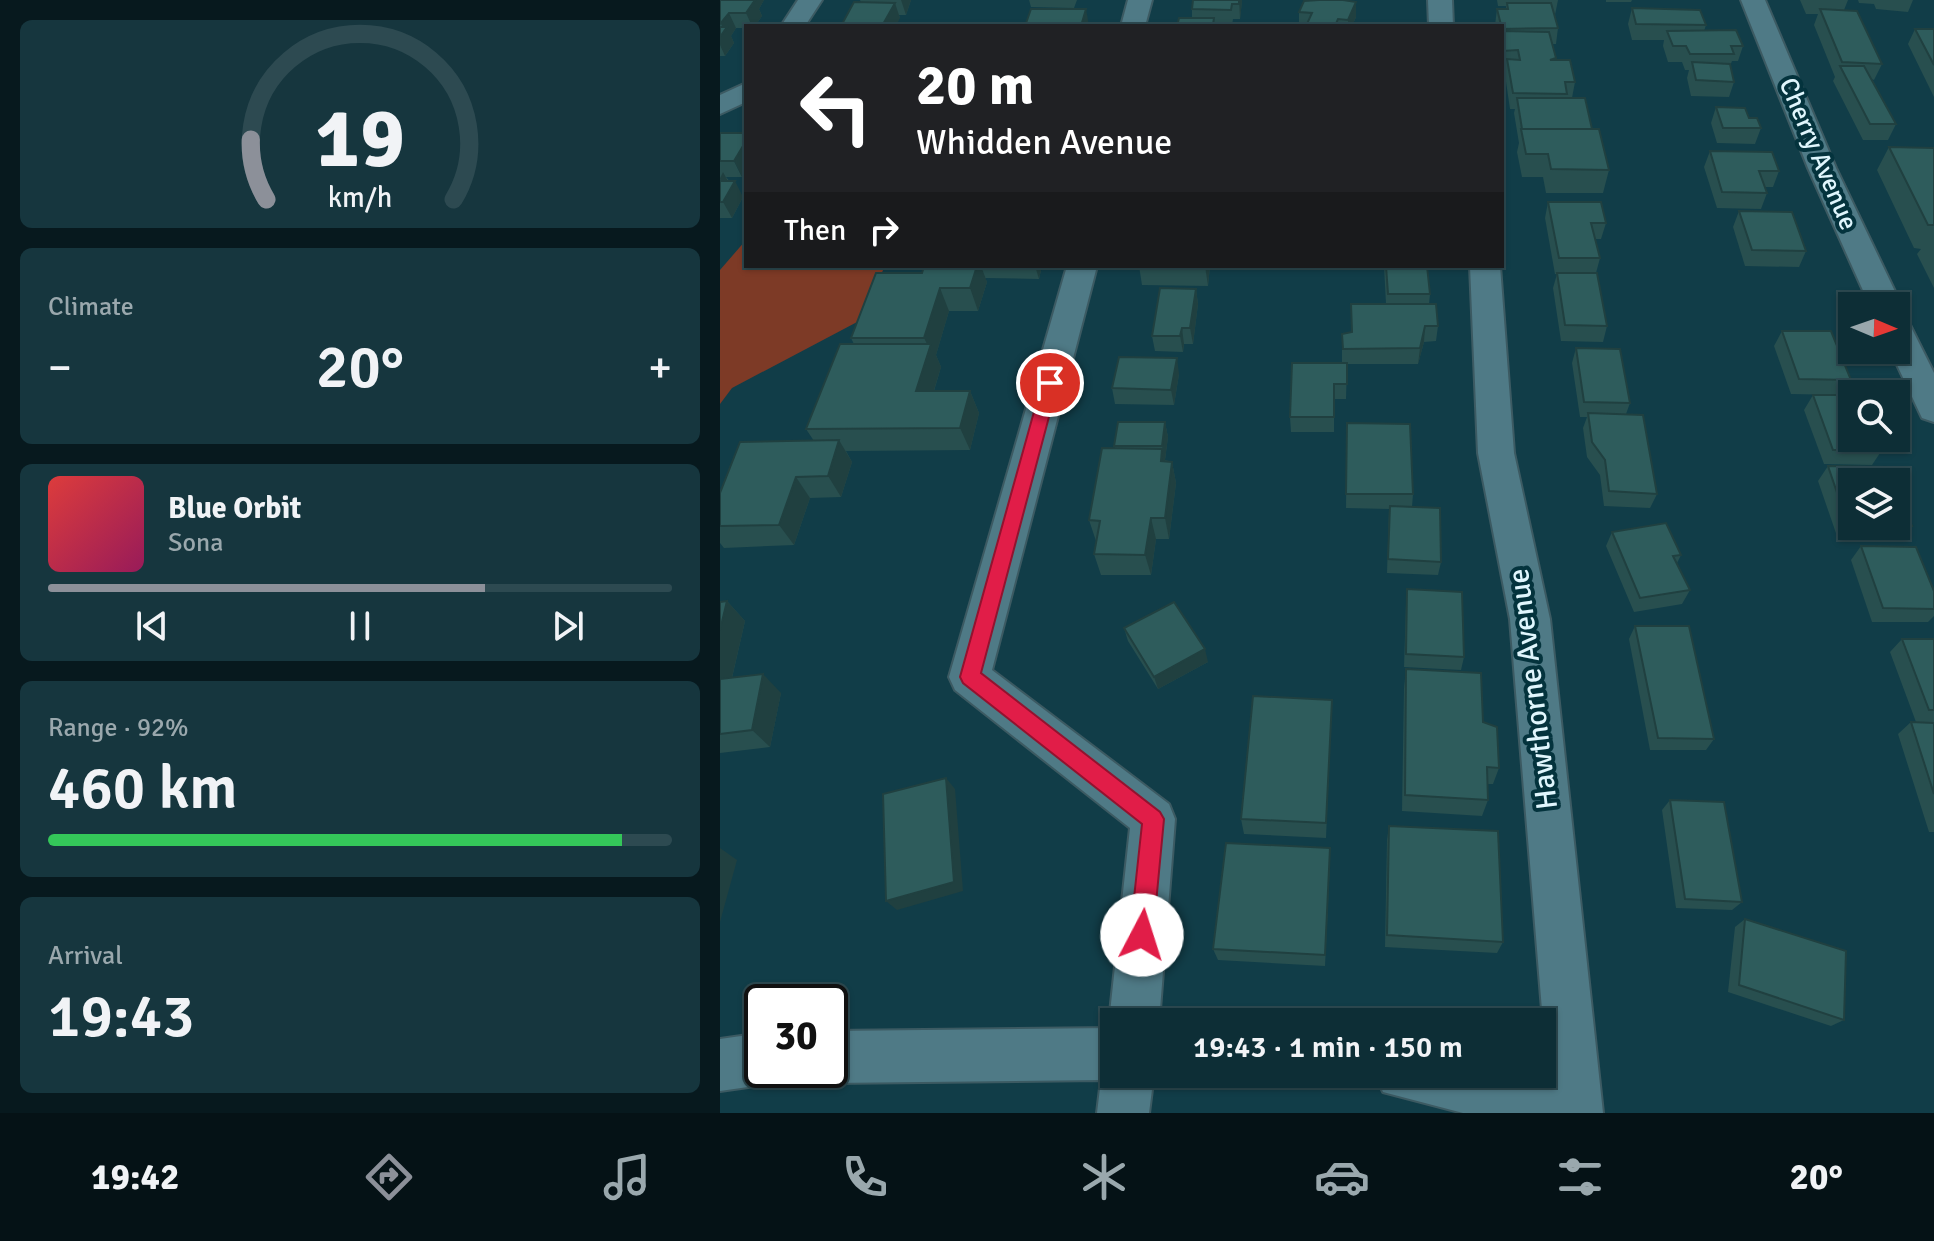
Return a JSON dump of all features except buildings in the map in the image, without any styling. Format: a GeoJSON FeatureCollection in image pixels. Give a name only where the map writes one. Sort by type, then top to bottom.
{"type":"FeatureCollection","features":[{"type":"Feature","properties":{"kind":"street"},"geometry":{"type":"LineString","coordinates":[[794,24],[810,0]]}},
{"type":"Feature","properties":{"kind":"street"},"geometry":{"type":"LineString","coordinates":[[1134,24],[1140,0]]}},
{"type":"Feature","properties":{"kind":"street"},"geometry":{"type":"LineString","coordinates":[[1440,0],[1441,24]]}},
{"type":"Feature","properties":{"kind":"street","name":"Cherry Avenue"},"geometry":{"type":"LineString","coordinates":[[1753,0],[1822,168],[1880,292]]}},
{"type":"Feature","properties":{"kind":"street"},"geometry":{"type":"LineString","coordinates":[[720,106],[744,92]]}},
{"type":"Feature","properties":{"kind":"street"},"geometry":{"type":"LineString","coordinates":[[1081,268],[970,677],[1153,819],[1135,1008]]}},
{"type":"Feature","properties":{"kind":"street","name":"Hawthorne Avenue"},"geometry":{"type":"LineString","coordinates":[[1485,268],[1496,453],[1530,619],[1577,1113]]}},
{"type":"Feature","properties":{"kind":"street"},"geometry":{"type":"LineString","coordinates":[[1910,357],[1934,409]]}},
{"type":"Feature","properties":{"kind":"street"},"geometry":{"type":"LineString","coordinates":[[848,1057],[1100,1054]]}},
{"type":"Feature","properties":{"kind":"street"},"geometry":{"type":"LineString","coordinates":[[720,1065],[744,1062]]}},
{"type":"Feature","properties":{"kind":"street"},"geometry":{"type":"LineString","coordinates":[[1123,1113],[1126,1088]]}},
{"type":"Feature","properties":{"kind":"street"},"geometry":{"type":"LineString","coordinates":[[1467,1088],[1561,1113]]}},
{"type":"Feature","properties":{"kind":"shaded area"},"geometry":{"type":"Polygon","coordinates":[[[744,242],[744,268],[884,268],[859,321],[732,388],[720,404],[720,270],[744,242]]]}},
{"type":"Feature","properties":{"kind":"route"},"geometry":{"type":"LineString","coordinates":[[1050,383],[970,677],[1153,819],[1142,935]]}}]}
